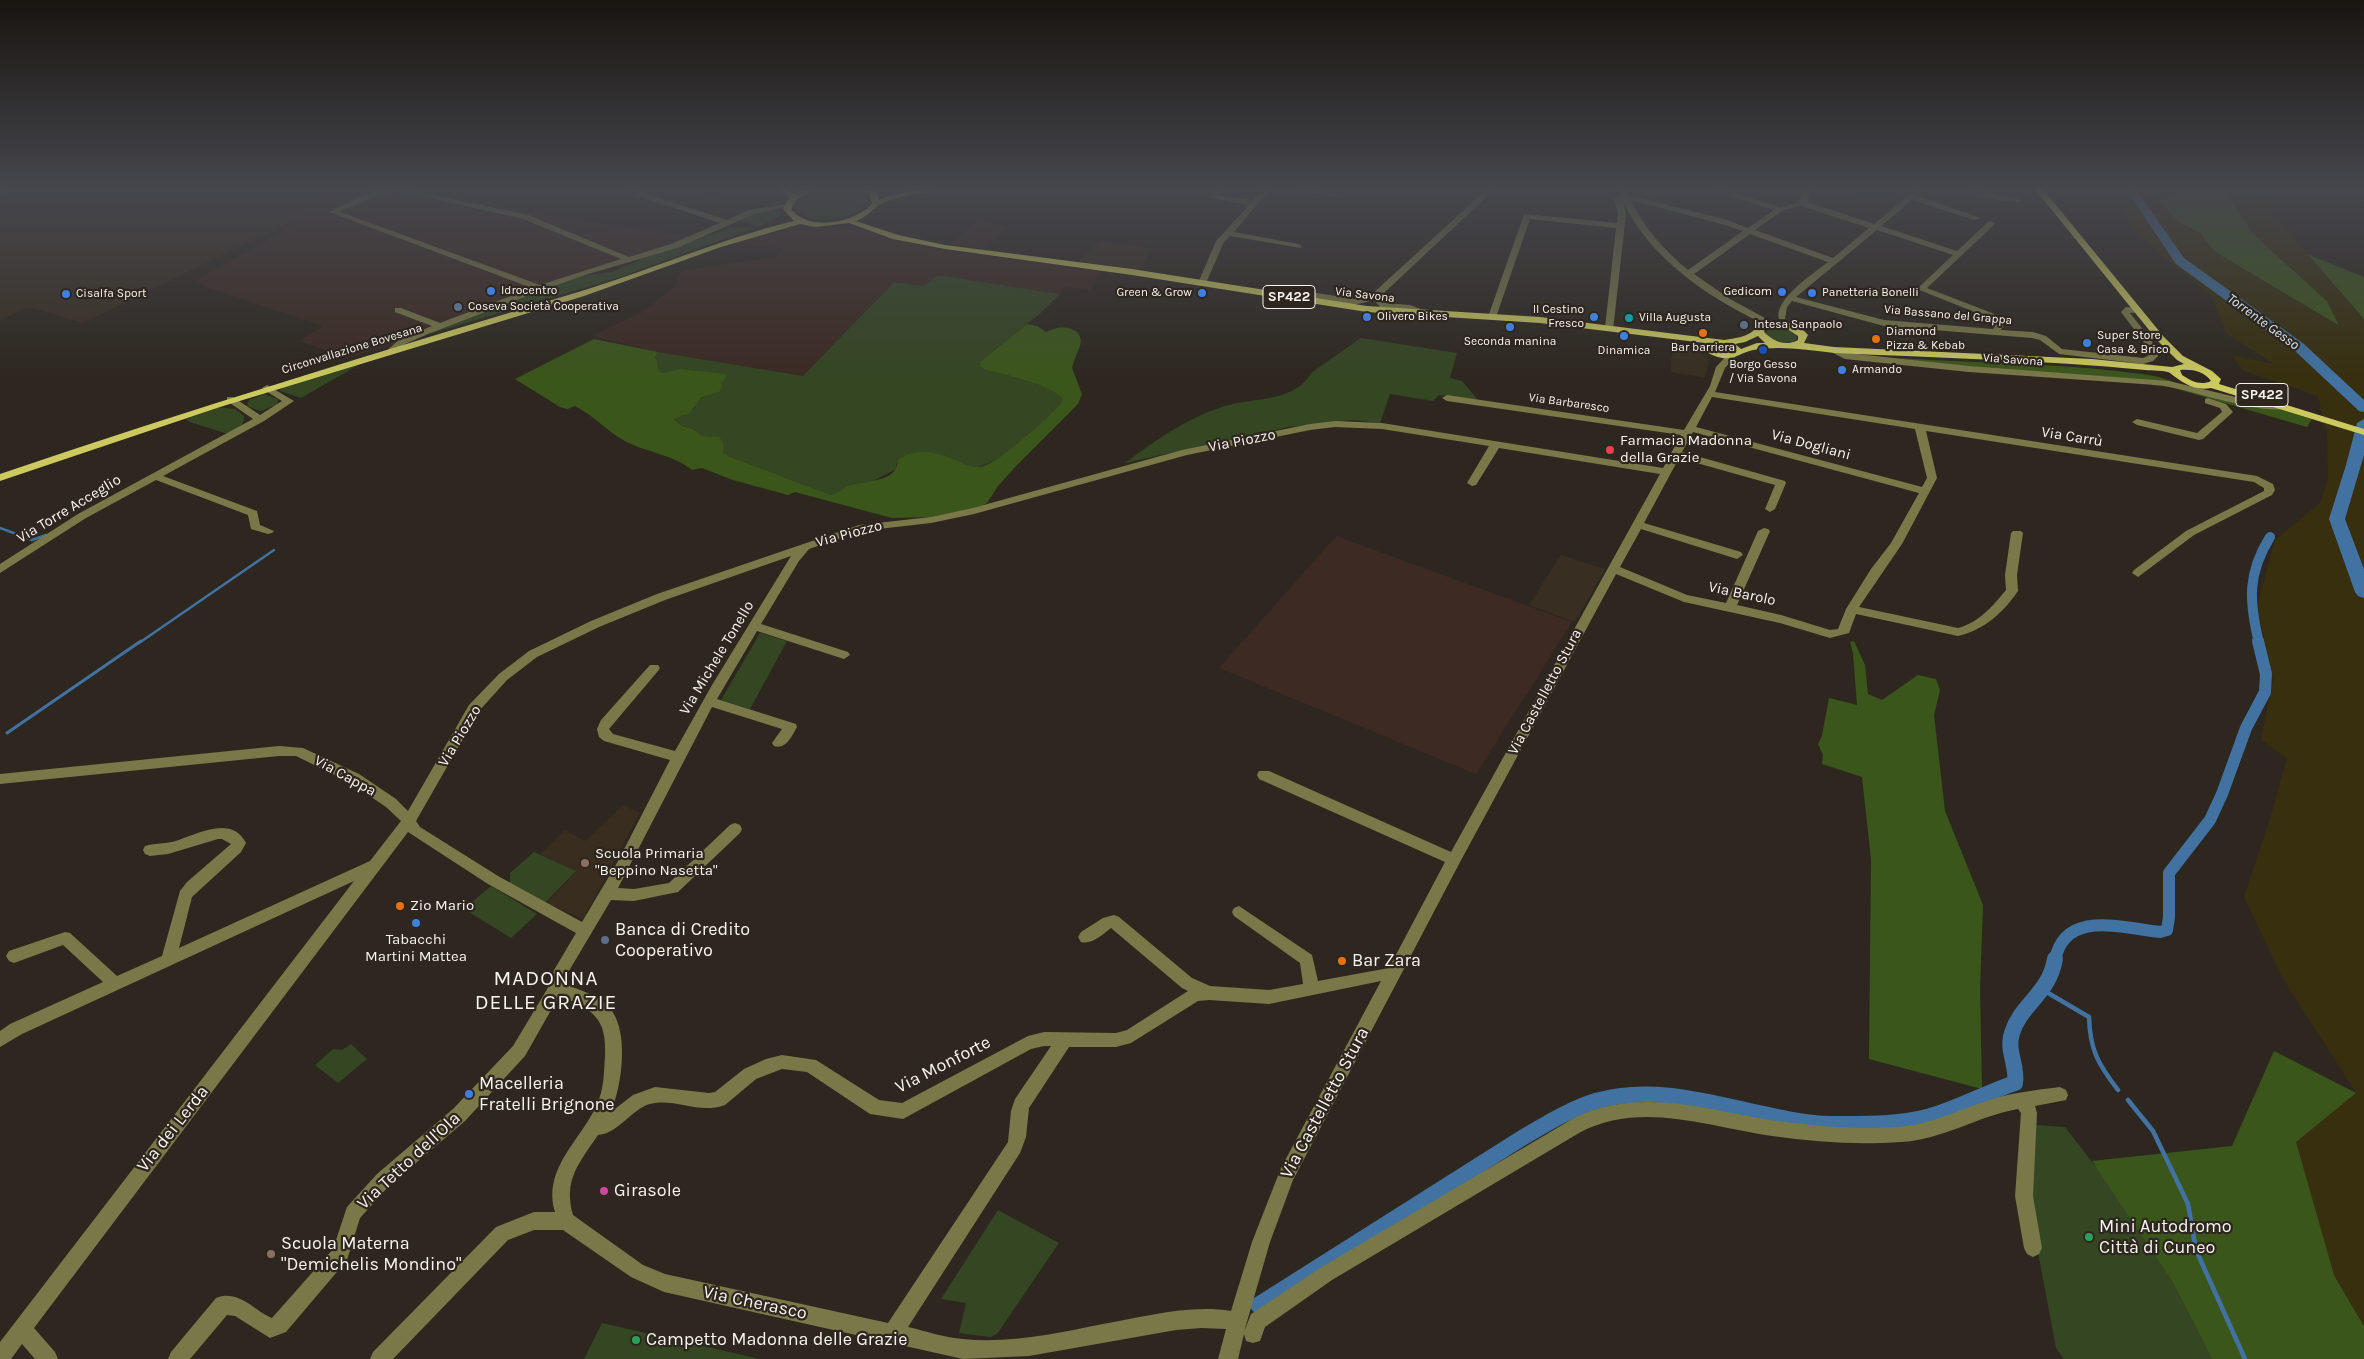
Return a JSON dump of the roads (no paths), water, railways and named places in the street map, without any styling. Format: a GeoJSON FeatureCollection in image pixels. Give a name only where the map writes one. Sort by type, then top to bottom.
{"type":"FeatureCollection","features":[{"type":"Feature","properties":{"kind":"main road","name":"Circonvallazione Bovesana"},"geometry":{"type":"LineString","coordinates":[[0,478],[230,399],[586,292],[700,251]]}},
{"type":"Feature","properties":{"kind":"main road","name":"Via Savona"},"geometry":{"type":"LineString","coordinates":[[986,251],[1367,309],[1492,317],[1610,328],[1722,342],[1742,340],[1759,331]]}},
{"type":"Feature","properties":{"kind":"main road"},"geometry":{"type":"LineString","coordinates":[[2089,251],[2161,339],[2178,368],[2201,386],[2215,382]]}},
{"type":"Feature","properties":{"kind":"main road","name":"SP422"},"geometry":{"type":"LineString","coordinates":[[1759,331],[1763,326],[1772,324],[1796,330]]}},
{"type":"Feature","properties":{"kind":"main road"},"geometry":{"type":"LineString","coordinates":[[1795,345],[1802,341],[1803,336],[1796,330]]}},
{"type":"Feature","properties":{"kind":"main road","name":"Via Savona"},"geometry":{"type":"LineString","coordinates":[[1796,330],[1820,342],[1865,351]]}},
{"type":"Feature","properties":{"kind":"main road"},"geometry":{"type":"LineString","coordinates":[[1759,331],[1768,341],[1780,345]]}},
{"type":"Feature","properties":{"kind":"main road","name":"Via Savona"},"geometry":{"type":"LineString","coordinates":[[1659,335],[1711,351]]}},
{"type":"Feature","properties":{"kind":"main road"},"geometry":{"type":"LineString","coordinates":[[1711,351],[1710,344],[1722,342],[1734,346],[1734,354]]}},
{"type":"Feature","properties":{"kind":"main road","name":"Via Savona"},"geometry":{"type":"LineString","coordinates":[[1795,345],[1834,350],[2178,368]]}},
{"type":"Feature","properties":{"kind":"main road","name":"SP422"},"geometry":{"type":"LineString","coordinates":[[1711,351],[1721,356],[1734,354],[1757,346],[1795,345]]}},
{"type":"Feature","properties":{"kind":"main road"},"geometry":{"type":"LineString","coordinates":[[2178,368],[2201,369],[2215,382]]}},
{"type":"Feature","properties":{"kind":"main road","name":"Via Savona"},"geometry":{"type":"LineString","coordinates":[[2215,382],[2281,407],[2364,426]]}},
{"type":"Feature","properties":{"kind":"main road","name":"Via Savona"},"geometry":{"type":"LineString","coordinates":[[2215,382],[2364,432]]}},
{"type":"Feature","properties":{"kind":"street"},"geometry":{"type":"LineString","coordinates":[[440,251],[540,288]]}},
{"type":"Feature","properties":{"kind":"street"},"geometry":{"type":"LineString","coordinates":[[609,251],[628,259]]}},
{"type":"Feature","properties":{"kind":"street"},"geometry":{"type":"LineString","coordinates":[[391,351],[402,342],[439,326],[540,288],[653,251]]}},
{"type":"Feature","properties":{"kind":"street"},"geometry":{"type":"LineString","coordinates":[[1202,283],[1214,251]]}},
{"type":"Feature","properties":{"kind":"street"},"geometry":{"type":"LineString","coordinates":[[1265,293],[1274,289],[1354,302],[1365,301],[1381,292],[1424,251]]}},
{"type":"Feature","properties":{"kind":"street"},"geometry":{"type":"LineString","coordinates":[[1492,317],[1515,251]]}},
{"type":"Feature","properties":{"kind":"street"},"geometry":{"type":"LineString","coordinates":[[1610,328],[1617,251]]}},
{"type":"Feature","properties":{"kind":"street"},"geometry":{"type":"LineString","coordinates":[[1666,251],[1689,273],[1754,316],[1772,324],[1782,317],[1783,307],[1790,298],[1846,251]]}},
{"type":"Feature","properties":{"kind":"street"},"geometry":{"type":"LineString","coordinates":[[1689,273],[1722,251]]}},
{"type":"Feature","properties":{"kind":"street"},"geometry":{"type":"LineString","coordinates":[[1807,251],[1834,261]]}},
{"type":"Feature","properties":{"kind":"street"},"geometry":{"type":"LineString","coordinates":[[1951,251],[1959,254]]}},
{"type":"Feature","properties":{"kind":"street"},"geometry":{"type":"LineString","coordinates":[[1962,251],[1921,289],[2002,320],[1996,332]]}},
{"type":"Feature","properties":{"kind":"street"},"geometry":{"type":"LineString","coordinates":[[1381,292],[1378,299],[1383,305],[1410,308],[1426,314]]}},
{"type":"Feature","properties":{"kind":"street","name":"Via Bassano del Grappa"},"geometry":{"type":"LineString","coordinates":[[1790,298],[1884,323],[1996,332],[2043,338],[2059,351],[2143,361],[2153,356],[2147,340],[2125,312],[2126,310],[2137,310]]}},
{"type":"Feature","properties":{"kind":"street"},"geometry":{"type":"LineString","coordinates":[[398,310],[439,326]]}},
{"type":"Feature","properties":{"kind":"street"},"geometry":{"type":"LineString","coordinates":[[1754,316],[1759,331]]}},
{"type":"Feature","properties":{"kind":"street"},"geometry":{"type":"LineString","coordinates":[[1782,317],[1796,330]]}},
{"type":"Feature","properties":{"kind":"street","name":"Via Savona"},"geometry":{"type":"LineString","coordinates":[[1834,350],[1845,356],[1969,369],[2125,379],[2162,385],[2223,406],[2228,412],[2199,436],[2195,437],[2136,422]]}},
{"type":"Feature","properties":{"kind":"street"},"geometry":{"type":"LineString","coordinates":[[1711,351],[1721,367]]}},
{"type":"Feature","properties":{"kind":"street","name":"Via Castelletto Stura"},"geometry":{"type":"LineString","coordinates":[[1228,1359],[1264,1226],[1279,1191],[1454,860],[1712,389],[1721,367],[1734,354]]}},
{"type":"Feature","properties":{"kind":"street","name":"Via Savona"},"geometry":{"type":"LineString","coordinates":[[2162,385],[2169,384],[2261,406],[2281,407]]}},
{"type":"Feature","properties":{"kind":"street","name":"Via Torre Acceglio"},"geometry":{"type":"LineString","coordinates":[[0,569],[73,521],[260,419],[289,401],[267,388]]}},
{"type":"Feature","properties":{"kind":"street","name":"Via Carrù"},"geometry":{"type":"LineString","coordinates":[[1712,389],[1920,428],[2257,479],[2269,486],[2270,490],[2268,493],[2190,533],[2138,573]]}},
{"type":"Feature","properties":{"kind":"street","name":"Via Barbaresco"},"geometry":{"type":"LineString","coordinates":[[1447,398],[1688,431]]}},
{"type":"Feature","properties":{"kind":"street"},"geometry":{"type":"LineString","coordinates":[[230,399],[260,419]]}},
{"type":"Feature","properties":{"kind":"street","name":"Via Piozzo"},"geometry":{"type":"LineString","coordinates":[[0,1040],[16,1030],[376,865],[409,821],[474,708],[518,664],[556,642],[660,597],[807,545],[859,528],[931,520],[974,511],[1186,452],[1310,427],[1335,424],[1382,426],[1666,472]]}},
{"type":"Feature","properties":{"kind":"street","name":"Via Barolo"},"geometry":{"type":"LineString","coordinates":[[1613,568],[1684,598],[1781,619],[1830,634],[1838,634],[1847,628],[1852,609],[1875,572],[1896,544],[1932,478],[1920,428]]}},
{"type":"Feature","properties":{"kind":"street","name":"Via Dogliani"},"geometry":{"type":"LineString","coordinates":[[1688,431],[1925,491]]}},
{"type":"Feature","properties":{"kind":"street"},"geometry":{"type":"LineString","coordinates":[[1472,484],[1496,444]]}},
{"type":"Feature","properties":{"kind":"street"},"geometry":{"type":"LineString","coordinates":[[1676,454],[1781,483],[1770,509]]}},
{"type":"Feature","properties":{"kind":"street"},"geometry":{"type":"LineString","coordinates":[[154,476],[253,513],[256,526],[268,531]]}},
{"type":"Feature","properties":{"kind":"street"},"geometry":{"type":"LineString","coordinates":[[1637,524],[1737,555]]}},
{"type":"Feature","properties":{"kind":"street"},"geometry":{"type":"LineString","coordinates":[[1730,607],[1764,531]]}},
{"type":"Feature","properties":{"kind":"street"},"geometry":{"type":"LineString","coordinates":[[1852,609],[1952,631],[1964,631],[1988,616],[2012,591],[2011,575],[2017,534]]}},
{"type":"Feature","properties":{"kind":"street","name":"Via Michele Tonello"},"geometry":{"type":"LineString","coordinates":[[585,931],[609,894],[678,757],[709,701],[794,560],[807,545]]}},
{"type":"Feature","properties":{"kind":"street","name":"Via Michele Tonello"},"geometry":{"type":"LineString","coordinates":[[785,577],[785,561],[791,552]]}},
{"type":"Feature","properties":{"kind":"street"},"geometry":{"type":"LineString","coordinates":[[764,561],[781,567],[785,577]]}},
{"type":"Feature","properties":{"kind":"street"},"geometry":{"type":"LineString","coordinates":[[754,626],[844,655]]}},
{"type":"Feature","properties":{"kind":"street"},"geometry":{"type":"LineString","coordinates":[[654,668],[606,723],[603,730],[604,734],[609,738],[678,757]]}},
{"type":"Feature","properties":{"kind":"street"},"geometry":{"type":"LineString","coordinates":[[709,701],[791,727],[779,743]]}},
{"type":"Feature","properties":{"kind":"street","name":"Via Cappa"},"geometry":{"type":"LineString","coordinates":[[0,779],[298,751],[354,778],[391,803],[409,821],[415,831],[493,880],[585,931]]}},
{"type":"Feature","properties":{"kind":"street"},"geometry":{"type":"LineString","coordinates":[[1264,775],[1454,860]]}},
{"type":"Feature","properties":{"kind":"street"},"geometry":{"type":"LineString","coordinates":[[609,894],[634,895],[673,888],[735,828]]}},
{"type":"Feature","properties":{"kind":"street"},"geometry":{"type":"LineString","coordinates":[[150,850],[163,851],[219,833],[230,836],[239,843],[236,848],[192,886],[185,895],[168,960]]}},
{"type":"Feature","properties":{"kind":"street","name":"Via dei Lerda"},"geometry":{"type":"LineString","coordinates":[[0,1358],[376,865]]}},
{"type":"Feature","properties":{"kind":"street"},"geometry":{"type":"LineString","coordinates":[[326,888],[338,894],[346,902]]}},
{"type":"Feature","properties":{"kind":"street"},"geometry":{"type":"LineString","coordinates":[[1239,912],[1307,960],[1311,988]]}},
{"type":"Feature","properties":{"kind":"street","name":"Via Monforte"},"geometry":{"type":"LineString","coordinates":[[1086,937],[1108,922],[1114,921],[1187,983],[1209,994]]}},
{"type":"Feature","properties":{"kind":"street"},"geometry":{"type":"LineString","coordinates":[[380,1359],[502,1233],[534,1221],[566,1221],[560,1208],[561,1178],[569,1160],[594,1127],[605,1106],[612,1077],[615,1046],[613,1029],[608,1016],[599,1007],[583,998],[556,988],[559,976],[585,931]]}},
{"type":"Feature","properties":{"kind":"street"},"geometry":{"type":"LineString","coordinates":[[14,956],[65,938],[115,984]]}},
{"type":"Feature","properties":{"kind":"street","name":"Via Monforte"},"geometry":{"type":"LineString","coordinates":[[594,1127],[605,1126],[639,1101],[655,1095],[709,1101],[719,1099],[750,1074],[766,1066],[782,1062],[810,1065],[876,1108],[903,1111],[1028,1043],[1044,1040],[1116,1040],[1131,1036],[1195,995],[1209,994],[1269,998],[1385,974],[1393,975]]}},
{"type":"Feature","properties":{"kind":"street","name":"Via Tetto dell'Ola"},"geometry":{"type":"LineString","coordinates":[[178,1359],[223,1305],[238,1306],[270,1328],[279,1325],[341,1254],[353,1213],[383,1180],[481,1094],[519,1051],[556,988]]}},
{"type":"Feature","properties":{"kind":"street"},"geometry":{"type":"LineString","coordinates":[[893,1333],[1014,1147],[1019,1138],[1017,1117],[1021,1105],[1064,1040]]}},
{"type":"Feature","properties":{"kind":"street"},"geometry":{"type":"LineString","coordinates":[[1253,1334],[1258,1321],[1326,1274],[1552,1139],[1585,1121],[1608,1112],[1638,1108],[1668,1108],[1770,1128],[1814,1133],[1846,1135],[1905,1134],[1933,1128],[2020,1100],[2060,1095]]}},
{"type":"Feature","properties":{"kind":"street"},"geometry":{"type":"LineString","coordinates":[[2020,1100],[2027,1106],[2029,1114],[2024,1196],[2033,1248]]}},
{"type":"Feature","properties":{"kind":"street","name":"Via Cherasco"},"geometry":{"type":"LineString","coordinates":[[566,1221],[637,1271],[664,1283],[963,1349],[1010,1350],[1183,1320],[1219,1318],[1238,1321]]}},
{"type":"Feature","properties":{"kind":"street"},"geometry":{"type":"LineString","coordinates":[[22,1329],[48,1359]]}},
{"type":"Feature","properties":{"kind":"waterway","name":"Torrente Gesso"},"geometry":{"type":"LineString","coordinates":[[2173,251],[2180,261],[2299,347],[2364,408]]}},
{"type":"Feature","properties":{"kind":"waterway","name":"Torrente Gesso"},"geometry":{"type":"LineString","coordinates":[[2364,423],[2354,465],[2337,519],[2364,592]]}},
{"type":"Feature","properties":{"kind":"waterway"},"geometry":{"type":"LineString","coordinates":[[0,528],[32,540],[46,535]]}},
{"type":"Feature","properties":{"kind":"waterway"},"geometry":{"type":"LineString","coordinates":[[2259,643],[2253,614],[2252,588],[2257,563],[2270,537]]}},
{"type":"Feature","properties":{"kind":"waterway"},"geometry":{"type":"LineString","coordinates":[[139,643],[274,550]]}},
{"type":"Feature","properties":{"kind":"waterway"},"geometry":{"type":"LineString","coordinates":[[7,733],[141,641]]}},
{"type":"Feature","properties":{"kind":"waterway"},"geometry":{"type":"LineString","coordinates":[[2055,960],[2061,944],[2070,934],[2083,928],[2097,925],[2160,932],[2167,930],[2169,917],[2169,873],[2210,820],[2222,794],[2246,728],[2265,692],[2266,674],[2258,641]]}},
{"type":"Feature","properties":{"kind":"waterway"},"geometry":{"type":"LineString","coordinates":[[1258,1305],[1522,1138],[1549,1122],[1596,1101],[1625,1095],[1655,1095],[1714,1103],[1803,1121],[1832,1124],[1880,1124],[1927,1117],[2015,1083],[2015,1071],[2010,1046],[2012,1033],[2022,1014],[2047,981],[2055,959]]}},
{"type":"Feature","properties":{"kind":"waterway"},"geometry":{"type":"LineString","coordinates":[[2043,990],[2089,1017],[2091,1039],[2096,1056],[2118,1090]]}},
{"type":"Feature","properties":{"kind":"waterway"},"geometry":{"type":"LineString","coordinates":[[2128,1100],[2153,1131],[2188,1204],[2196,1250],[2245,1359]]}},
{"type":"Feature","properties":{"kind":"place","name":"Idrocentro"},"geometry":{"type":"Point","coordinates":[491,291]}},
{"type":"Feature","properties":{"kind":"place","name":"Gedicom"},"geometry":{"type":"Point","coordinates":[1782,292]}},
{"type":"Feature","properties":{"kind":"place","name":"Green & Grow"},"geometry":{"type":"Point","coordinates":[1202,293]}},
{"type":"Feature","properties":{"kind":"place","name":"Panetteria Bonelli"},"geometry":{"type":"Point","coordinates":[1812,293]}},
{"type":"Feature","properties":{"kind":"place","name":"Cisalfa Sport"},"geometry":{"type":"Point","coordinates":[66,294]}},
{"type":"Feature","properties":{"kind":"place","name":"Coseva Società Cooperativa"},"geometry":{"type":"Point","coordinates":[458,307]}},
{"type":"Feature","properties":{"kind":"place","name":"Olivero Bikes"},"geometry":{"type":"Point","coordinates":[1367,317]}},
{"type":"Feature","properties":{"kind":"place","name":"Il Cestino Fresco"},"geometry":{"type":"Point","coordinates":[1594,317]}},
{"type":"Feature","properties":{"kind":"place","name":"Villa Augusta"},"geometry":{"type":"Point","coordinates":[1629,318]}},
{"type":"Feature","properties":{"kind":"place","name":"Intesa Sanpaolo"},"geometry":{"type":"Point","coordinates":[1744,325]}},
{"type":"Feature","properties":{"kind":"place","name":"Seconda manina"},"geometry":{"type":"Point","coordinates":[1510,327]}},
{"type":"Feature","properties":{"kind":"place","name":"Bar barriera"},"geometry":{"type":"Point","coordinates":[1703,333]}},
{"type":"Feature","properties":{"kind":"place","name":"Dinamica"},"geometry":{"type":"Point","coordinates":[1624,336]}},
{"type":"Feature","properties":{"kind":"place","name":"Diamond Pizza & Kebab"},"geometry":{"type":"Point","coordinates":[1876,339]}},
{"type":"Feature","properties":{"kind":"place","name":"Super Store Casa & Brico"},"geometry":{"type":"Point","coordinates":[2087,343]}},
{"type":"Feature","properties":{"kind":"place","name":"Borgo Gesso / Via Savona"},"geometry":{"type":"Point","coordinates":[1763,350]}},
{"type":"Feature","properties":{"kind":"place","name":"Armando"},"geometry":{"type":"Point","coordinates":[1842,370]}},
{"type":"Feature","properties":{"kind":"place","name":"Farmacia Madonna della Grazie"},"geometry":{"type":"Point","coordinates":[1610,450]}},
{"type":"Feature","properties":{"kind":"place","name":"Scuola Primaria \"Beppino Nasetta\""},"geometry":{"type":"Point","coordinates":[585,863]}},
{"type":"Feature","properties":{"kind":"place","name":"Zio Mario"},"geometry":{"type":"Point","coordinates":[400,906]}},
{"type":"Feature","properties":{"kind":"place","name":"Tabacchi Martini Mattea"},"geometry":{"type":"Point","coordinates":[416,923]}},
{"type":"Feature","properties":{"kind":"place","name":"Banca di Credito Cooperativo"},"geometry":{"type":"Point","coordinates":[605,940]}},
{"type":"Feature","properties":{"kind":"place","name":"Bar Zara"},"geometry":{"type":"Point","coordinates":[1342,961]}},
{"type":"Feature","properties":{"kind":"place","name":"Macelleria Fratelli Brignone"},"geometry":{"type":"Point","coordinates":[469,1094]}},
{"type":"Feature","properties":{"kind":"place","name":"Girasole"},"geometry":{"type":"Point","coordinates":[604,1191]}},
{"type":"Feature","properties":{"kind":"place","name":"Mini Autodromo Città di Cuneo"},"geometry":{"type":"Point","coordinates":[2089,1237]}},
{"type":"Feature","properties":{"kind":"place","name":"Scuola Materna \"Demichelis Mondino\""},"geometry":{"type":"Point","coordinates":[271,1254]}},
{"type":"Feature","properties":{"kind":"place","name":"Campetto Madonna delle Grazie"},"geometry":{"type":"Point","coordinates":[636,1340]}},
{"type":"Feature","properties":{"kind":"district","name":"MADONNA DELLE GRAZIE"},"geometry":{"type":"Point","coordinates":[546,991]}}]}
